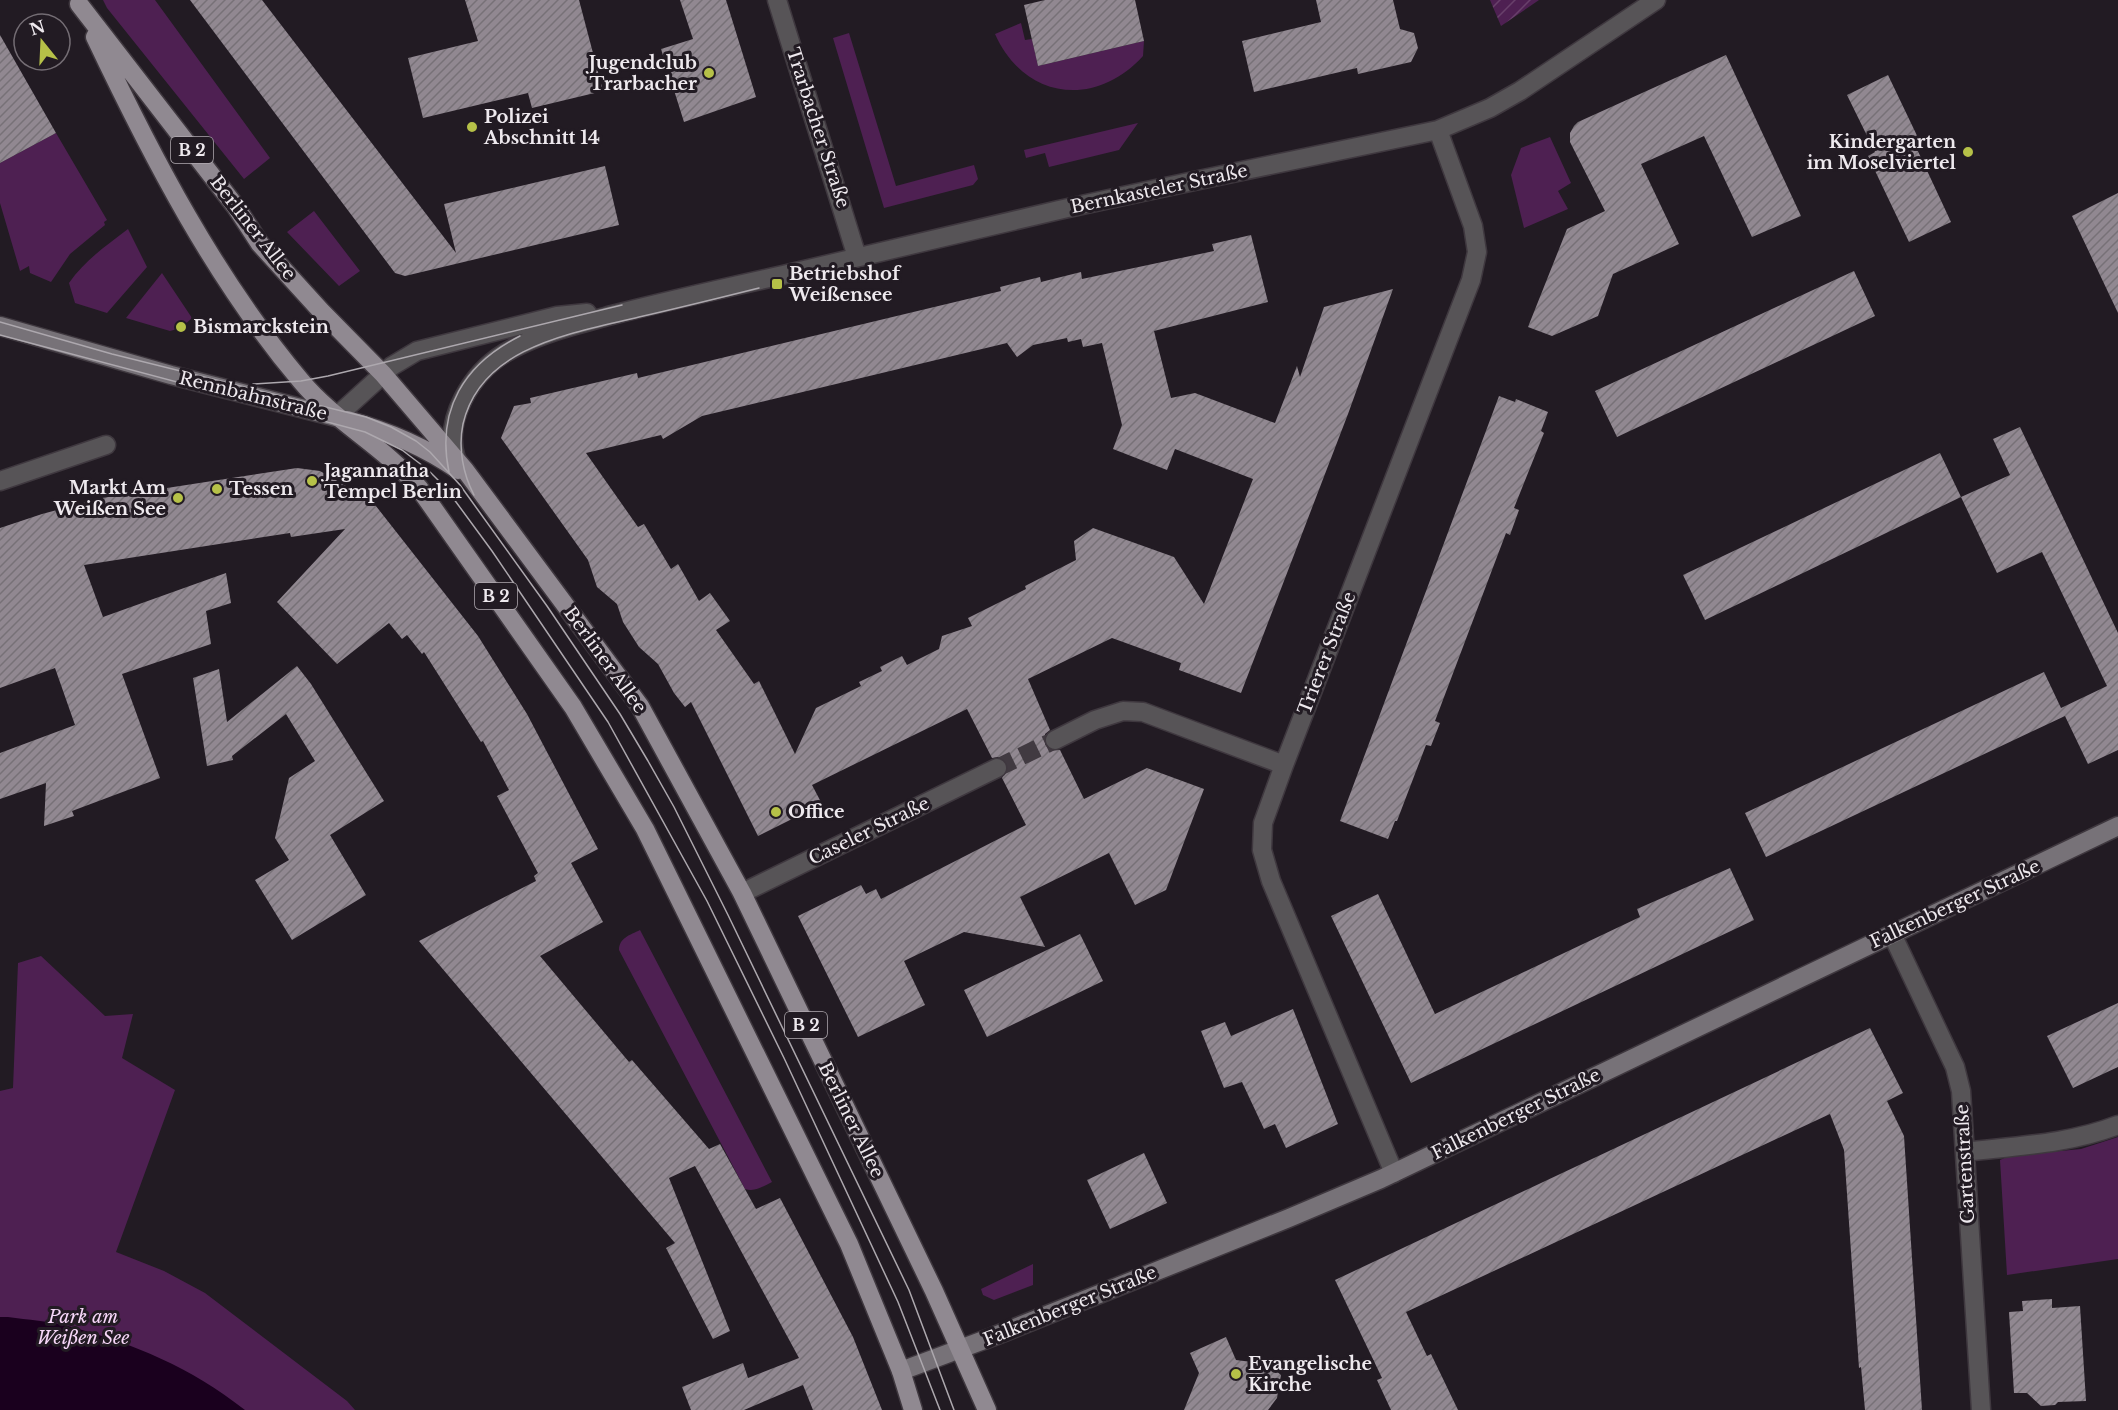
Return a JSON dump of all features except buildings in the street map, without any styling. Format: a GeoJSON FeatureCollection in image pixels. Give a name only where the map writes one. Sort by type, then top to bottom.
{"type":"FeatureCollection","features":[{"type":"Feature","properties":{"kind":"main road","name":"Berliner Allee"},"geometry":{"type":"LineString","coordinates":[[78,2],[236,207],[261,244],[321,311],[383,374],[456,459],[640,706],[742,893],[929,1280],[987,1410]]}},
{"type":"Feature","properties":{"kind":"main road","name":"Berliner Allee"},"geometry":{"type":"LineString","coordinates":[[78,2],[132,116],[211,255],[256,324],[312,394],[336,417],[399,465],[419,488],[573,707],[645,829],[849,1244],[901,1371],[913,1410]]}},
{"type":"Feature","properties":{"kind":"main road","name":"Rennbahnstraße"},"geometry":{"type":"LineString","coordinates":[[336,417],[389,433],[430,452],[466,477],[488,501]]}},
{"type":"Feature","properties":{"kind":"street","name":"Trarbacher Straße"},"geometry":{"type":"LineString","coordinates":[[777,0],[857,257]]}},
{"type":"Feature","properties":{"kind":"street","name":"Bernkasteler Straße"},"geometry":{"type":"LineString","coordinates":[[456,459],[453,446],[454,431],[462,403],[474,380],[492,362],[517,346],[553,331],[1061,210],[1438,130],[1490,108],[1656,0]]}},
{"type":"Feature","properties":{"kind":"street","name":"Trierer Straße"},"geometry":{"type":"LineString","coordinates":[[1394,1173],[1271,881],[1263,850],[1263,823],[1471,280],[1477,252],[1473,226],[1438,130]]}},
{"type":"Feature","properties":{"kind":"street","name":"Bernkasteler Straße"},"geometry":{"type":"LineString","coordinates":[[336,417],[405,357],[428,347],[557,316],[634,310]]}},
{"type":"Feature","properties":{"kind":"street","name":"Rennbahnstraße"},"geometry":{"type":"LineString","coordinates":[[0,326],[188,380],[336,417]]}},
{"type":"Feature","properties":{"kind":"street"},"geometry":{"type":"LineString","coordinates":[[0,481],[106,445]]}},
{"type":"Feature","properties":{"kind":"street"},"geometry":{"type":"LineString","coordinates":[[1055,740],[1095,720],[1123,711],[1143,712],[1284,765]]}},
{"type":"Feature","properties":{"kind":"street","name":"Caseler Straße"},"geometry":{"type":"LineString","coordinates":[[742,893],[997,768]]}},
{"type":"Feature","properties":{"kind":"street","name":"Falkenberger Straße"},"geometry":{"type":"LineString","coordinates":[[901,1371],[1289,1218],[1394,1173],[2118,826]]}},
{"type":"Feature","properties":{"kind":"street","name":"Gartenstraße"},"geometry":{"type":"LineString","coordinates":[[1892,933],[1955,1067],[1961,1091],[1981,1410]]}},
{"type":"Feature","properties":{"kind":"street"},"geometry":{"type":"LineString","coordinates":[[1965,1152],[2062,1141],[2095,1134],[2118,1125]]}},
{"type":"Feature","properties":{"kind":"green space"},"geometry":{"type":"Polygon","coordinates":[[[103,0],[155,0],[270,158],[244,179],[107,8],[103,0]]]}},
{"type":"Feature","properties":{"kind":"green space"},"geometry":{"type":"Polygon","coordinates":[[[1490,0],[1539,0],[1501,26],[1490,0]]]}},
{"type":"Feature","properties":{"kind":"green space"},"geometry":{"type":"Polygon","coordinates":[[[1021,23],[1025,40],[1032,39],[1038,66],[1144,41],[1143,56],[1124,73],[1104,84],[1083,89],[1062,89],[1042,84],[1024,72],[1008,56],[995,34],[1021,23]]]}},
{"type":"Feature","properties":{"kind":"green space"},"geometry":{"type":"Polygon","coordinates":[[[849,33],[896,186],[974,165],[978,179],[973,185],[884,208],[833,38],[849,33]]]}},
{"type":"Feature","properties":{"kind":"green space"},"geometry":{"type":"Polygon","coordinates":[[[1138,123],[1119,150],[1049,167],[1045,153],[1026,158],[1024,150],[1138,123]]]}},
{"type":"Feature","properties":{"kind":"green space"},"geometry":{"type":"Polygon","coordinates":[[[56,133],[107,220],[104,222],[105,225],[70,254],[51,282],[30,273],[29,266],[20,271],[0,203],[0,163],[56,133]]]}},
{"type":"Feature","properties":{"kind":"green space"},"geometry":{"type":"Polygon","coordinates":[[[1550,137],[1571,183],[1558,191],[1568,209],[1524,228],[1511,175],[1521,148],[1550,137]]]}},
{"type":"Feature","properties":{"kind":"green space"},"geometry":{"type":"Polygon","coordinates":[[[314,211],[360,271],[339,286],[287,232],[314,211]]]}},
{"type":"Feature","properties":{"kind":"green space"},"geometry":{"type":"Polygon","coordinates":[[[128,229],[147,267],[107,313],[75,303],[69,283],[89,260],[128,229]]]}},
{"type":"Feature","properties":{"kind":"green space"},"geometry":{"type":"Polygon","coordinates":[[[162,273],[192,318],[181,328],[170,331],[126,318],[162,273]]]}},
{"type":"Feature","properties":{"kind":"green space"},"geometry":{"type":"Polygon","coordinates":[[[640,930],[772,1182],[762,1187],[752,1190],[745,1189],[619,950],[623,940],[640,930]]]}},
{"type":"Feature","properties":{"kind":"green space","name":"Park am Weißen See"},"geometry":{"type":"Polygon","coordinates":[[[41,956],[105,1016],[133,1014],[122,1058],[175,1090],[116,1252],[164,1271],[205,1293],[347,1401],[355,1410],[0,1410],[0,1091],[13,1088],[18,963],[41,956]]]}},
{"type":"Feature","properties":{"kind":"green space"},"geometry":{"type":"Polygon","coordinates":[[[2118,1137],[2118,1259],[2007,1275],[2000,1160],[2009,1156],[2081,1149],[2118,1137]]]}},
{"type":"Feature","properties":{"kind":"green space"},"geometry":{"type":"Polygon","coordinates":[[[1033,1264],[1033,1285],[994,1300],[983,1295],[981,1289],[1033,1264]]]}},
{"type":"Feature","properties":{"kind":"shaded area"},"geometry":{"type":"Polygon","coordinates":[[[0,1317],[61,1324],[139,1349],[204,1381],[245,1410],[0,1410],[0,1317]]]}},
{"type":"Feature","properties":{"kind":"tunnel"},"geometry":{"type":"LineString","coordinates":[[997,768],[1055,740]]}},
{"type":"Feature","properties":{"kind":"tram line"},"geometry":{"type":"LineString","coordinates":[[474,495],[462,461],[463,424],[473,398],[489,377],[509,360],[559,337],[759,288]]}},
{"type":"Feature","properties":{"kind":"tram line"},"geometry":{"type":"LineString","coordinates":[[253,384],[301,381],[328,376],[622,305]]}},
{"type":"Feature","properties":{"kind":"tram line"},"geometry":{"type":"LineString","coordinates":[[0,322],[112,354],[366,417],[391,427],[416,441],[430,452],[460,485],[547,606],[620,714],[674,807],[909,1290],[954,1410]]}},
{"type":"Feature","properties":{"kind":"tram line"},"geometry":{"type":"LineString","coordinates":[[0,335],[365,432],[402,450],[427,469],[445,487],[492,551],[608,722],[707,901],[784,1058],[898,1302],[940,1410]]}},
{"type":"Feature","properties":{"kind":"tram line"},"geometry":{"type":"LineString","coordinates":[[449,472],[446,450],[447,429],[451,409],[459,391],[469,375],[483,360],[520,336]]}},
{"type":"Feature","properties":{"kind":"place","name":"Jugendclub Trarbacher"},"geometry":{"type":"Point","coordinates":[709,73]}},
{"type":"Feature","properties":{"kind":"place","name":"Polizei Abschnitt 14"},"geometry":{"type":"Point","coordinates":[472,127]}},
{"type":"Feature","properties":{"kind":"place","name":"Kindergarten im Moselviertel"},"geometry":{"type":"Point","coordinates":[1968,152]}},
{"type":"Feature","properties":{"kind":"place","name":"Betriebshof Weißensee"},"geometry":{"type":"Point","coordinates":[777,284]}},
{"type":"Feature","properties":{"kind":"place","name":"Bismarckstein"},"geometry":{"type":"Point","coordinates":[181,327]}},
{"type":"Feature","properties":{"kind":"place","name":"Jagannatha Tempel Berlin"},"geometry":{"type":"Point","coordinates":[312,481]}},
{"type":"Feature","properties":{"kind":"place","name":"Tessen"},"geometry":{"type":"Point","coordinates":[217,489]}},
{"type":"Feature","properties":{"kind":"place","name":"Markt Am Weißen See"},"geometry":{"type":"Point","coordinates":[178,498]}},
{"type":"Feature","properties":{"kind":"place","name":"Office"},"geometry":{"type":"Point","coordinates":[776,812]}},
{"type":"Feature","properties":{"kind":"place","name":"Evangelische Kirche"},"geometry":{"type":"Point","coordinates":[1236,1374]}}]}
